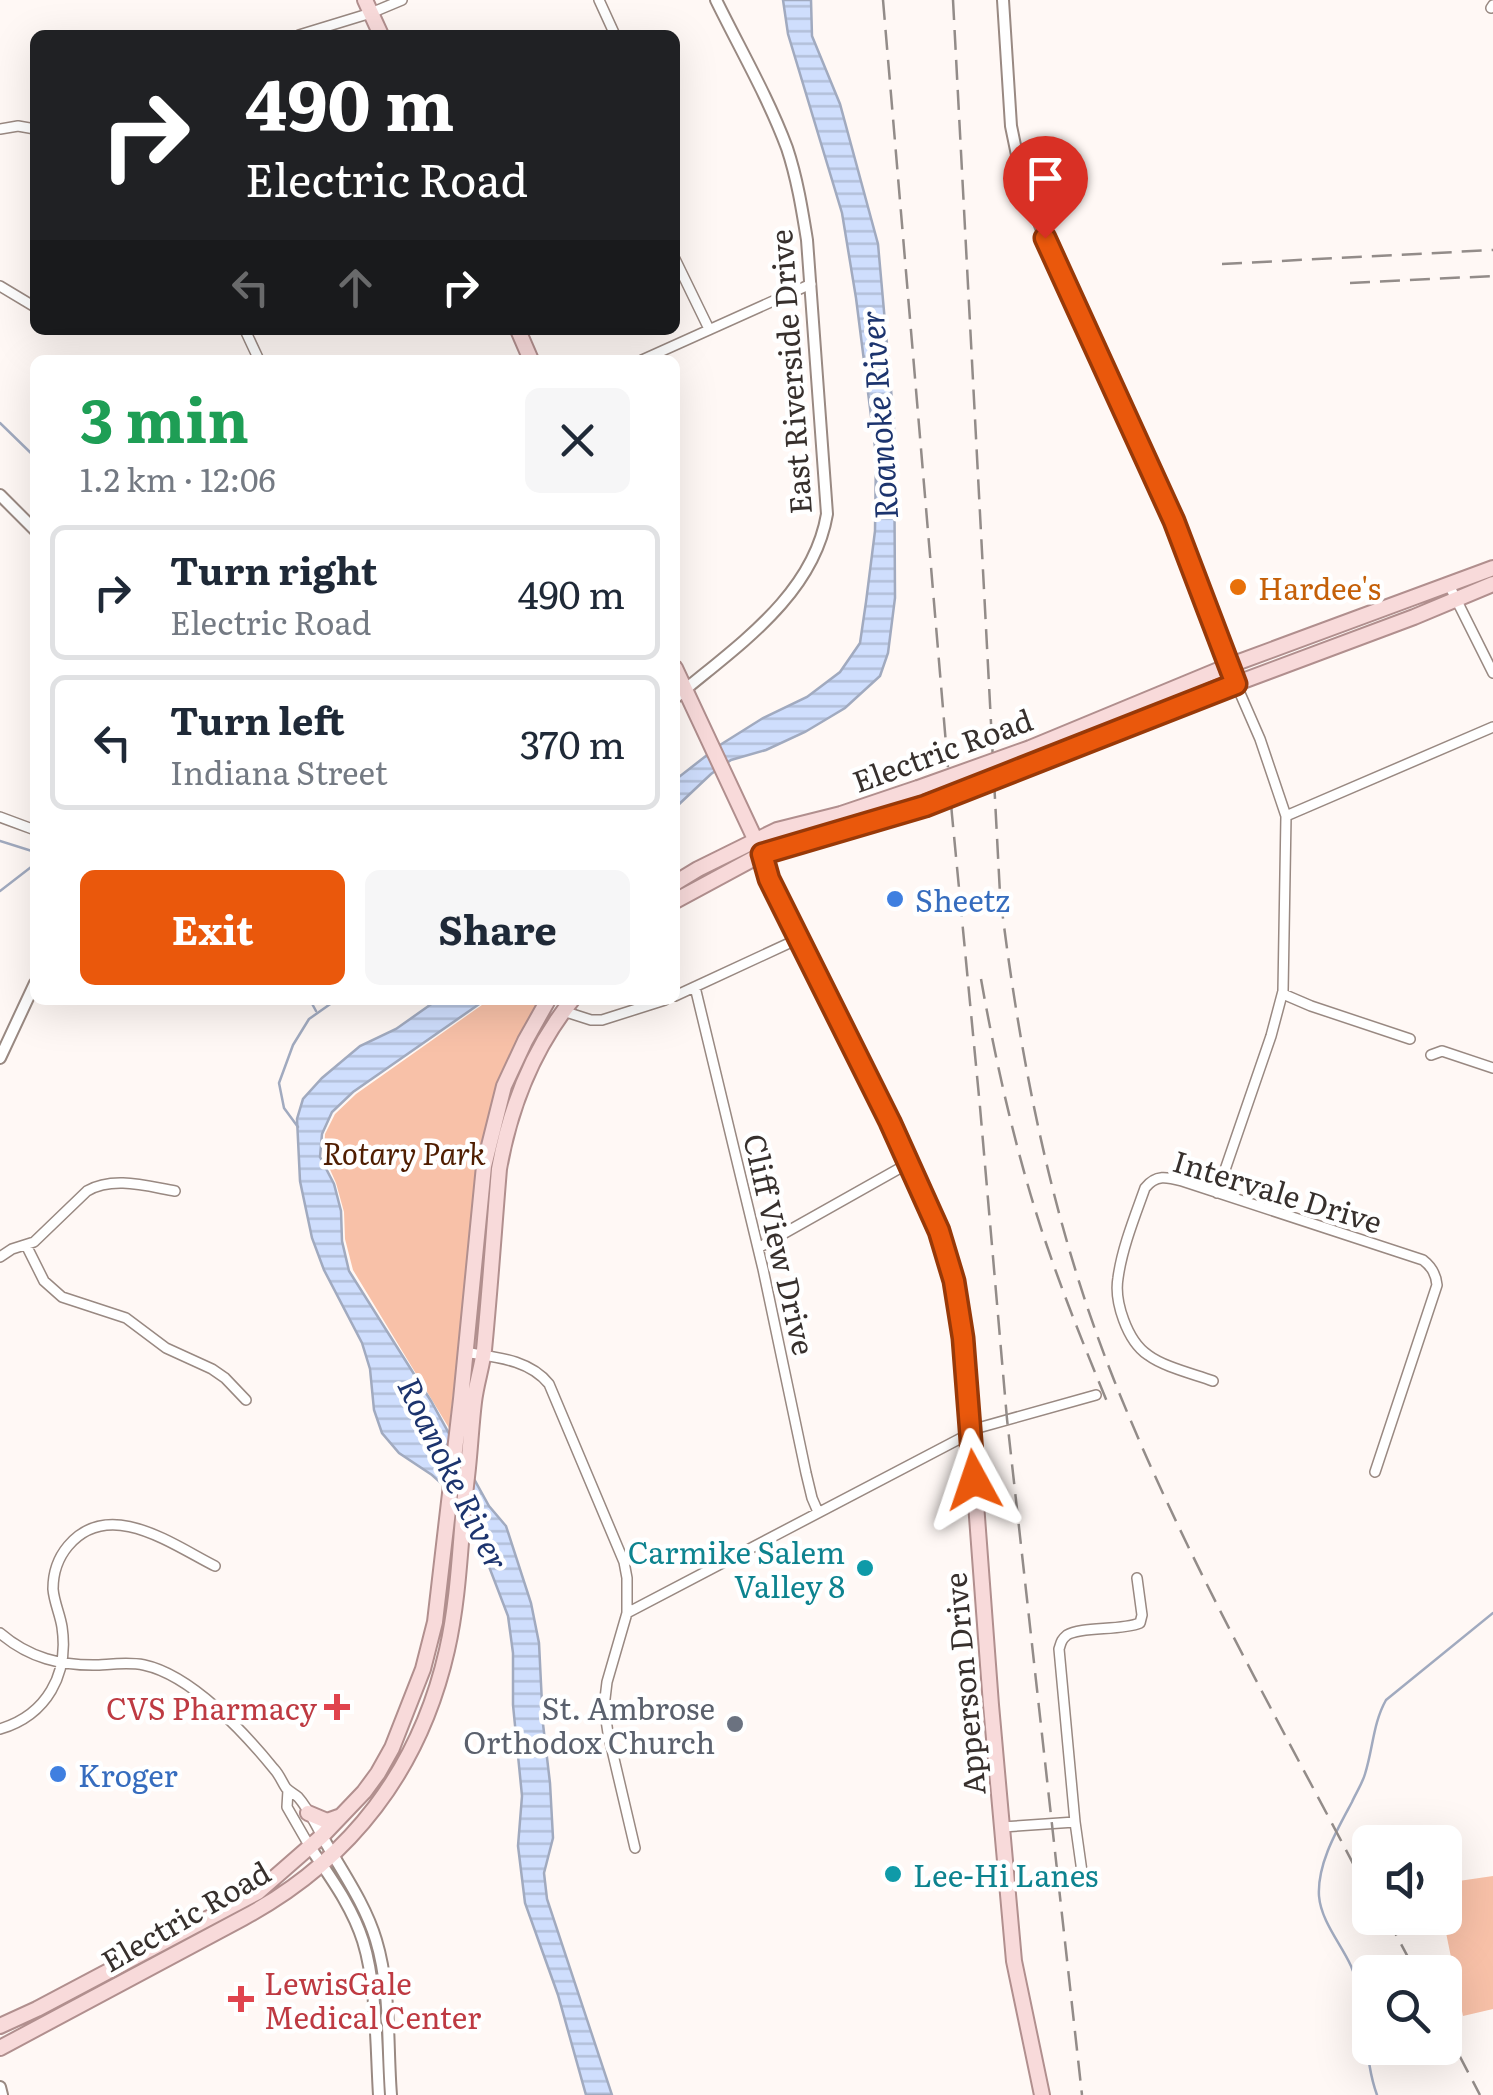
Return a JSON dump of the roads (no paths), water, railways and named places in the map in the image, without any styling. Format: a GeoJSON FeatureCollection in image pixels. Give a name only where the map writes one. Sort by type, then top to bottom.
{"type":"FeatureCollection","features":[{"type":"Feature","properties":{"kind":"main road"},"geometry":{"type":"LineString","coordinates":[[368,6],[379,30]]}},
{"type":"Feature","properties":{"kind":"main road","name":"Electric Road"},"geometry":{"type":"LineString","coordinates":[[680,898],[758,847],[777,830],[841,814],[1030,748],[1228,666],[1493,568]]}},
{"type":"Feature","properties":{"kind":"main road","name":"Electric Road"},"geometry":{"type":"LineString","coordinates":[[680,881],[758,847],[925,806],[1493,584]]}},
{"type":"Feature","properties":{"kind":"main road","name":"Apperson Drive"},"geometry":{"type":"LineString","coordinates":[[680,694],[700,721],[769,879],[882,1105],[939,1231],[954,1281],[963,1338],[1014,1961],[1042,2095]]}},
{"type":"Feature","properties":{"kind":"main road","name":"Electric Road"},"geometry":{"type":"LineString","coordinates":[[0,2048],[260,1910],[327,1859],[356,1831],[389,1791],[419,1736],[447,1650],[460,1560],[468,1399],[464,1352],[488,1141],[504,1086],[545,1005]]}},
{"type":"Feature","properties":{"kind":"main road","name":"Electric Road"},"geometry":{"type":"LineString","coordinates":[[0,2026],[258,1892],[316,1842],[378,1773],[404,1720],[430,1642],[468,1399],[484,1355],[503,1147],[518,1095],[536,1054],[548,1030],[568,1005]]}},
{"type":"Feature","properties":{"kind":"main road"},"geometry":{"type":"LineString","coordinates":[[308,1813],[327,1820],[341,1816]]}},
{"type":"Feature","properties":{"kind":"street"},"geometry":{"type":"LineString","coordinates":[[311,30],[368,6],[402,0]]}},
{"type":"Feature","properties":{"kind":"street"},"geometry":{"type":"LineString","coordinates":[[599,0],[613,30]]}},
{"type":"Feature","properties":{"kind":"street","name":"East Riverside Drive"},"geometry":{"type":"LineString","coordinates":[[680,694],[751,636],[778,607],[813,558],[824,529],[828,501],[807,240],[800,200],[787,150],[716,0]]}},
{"type":"Feature","properties":{"kind":"street"},"geometry":{"type":"LineString","coordinates":[[1003,0],[1011,126],[1022,180],[1174,521],[1260,739],[1286,816],[1283,994],[1217,1193]]}},
{"type":"Feature","properties":{"kind":"street"},"geometry":{"type":"LineString","coordinates":[[0,129],[30,127]]}},
{"type":"Feature","properties":{"kind":"street"},"geometry":{"type":"LineString","coordinates":[[680,270],[709,329]]}},
{"type":"Feature","properties":{"kind":"street"},"geometry":{"type":"LineString","coordinates":[[653,355],[811,284]]}},
{"type":"Feature","properties":{"kind":"street"},"geometry":{"type":"LineString","coordinates":[[0,286],[30,305]]}},
{"type":"Feature","properties":{"kind":"street"},"geometry":{"type":"LineString","coordinates":[[0,495],[30,525]]}},
{"type":"Feature","properties":{"kind":"street"},"geometry":{"type":"LineString","coordinates":[[1448,583],[1493,674]]}},
{"type":"Feature","properties":{"kind":"street"},"geometry":{"type":"LineString","coordinates":[[1286,816],[1493,727]]}},
{"type":"Feature","properties":{"kind":"street"},"geometry":{"type":"LineString","coordinates":[[0,817],[30,828]]}},
{"type":"Feature","properties":{"kind":"street"},"geometry":{"type":"LineString","coordinates":[[680,994],[798,939]]}},
{"type":"Feature","properties":{"kind":"street","name":"Cliff View Drive"},"geometry":{"type":"LineString","coordinates":[[695,987],[818,1512]]}},
{"type":"Feature","properties":{"kind":"street"},"geometry":{"type":"LineString","coordinates":[[2,1048],[30,994]]}},
{"type":"Feature","properties":{"kind":"street"},"geometry":{"type":"LineString","coordinates":[[1283,994],[1410,1039]]}},
{"type":"Feature","properties":{"kind":"street"},"geometry":{"type":"LineString","coordinates":[[568,1005],[591,1020],[602,1020],[648,1005]]}},
{"type":"Feature","properties":{"kind":"street"},"geometry":{"type":"LineString","coordinates":[[1431,1055],[1442,1051],[1493,1068]]}},
{"type":"Feature","properties":{"kind":"street"},"geometry":{"type":"LineString","coordinates":[[758,1248],[908,1162]]}},
{"type":"Feature","properties":{"kind":"street","name":"Intervale Drive"},"geometry":{"type":"LineString","coordinates":[[1213,1381],[1149,1356],[1126,1326],[1117,1280],[1149,1182],[1160,1177],[1423,1260],[1434,1272],[1436,1285],[1375,1472]]}},
{"type":"Feature","properties":{"kind":"street"},"geometry":{"type":"LineString","coordinates":[[0,1256],[42,1236],[96,1186],[118,1183],[175,1191]]}},
{"type":"Feature","properties":{"kind":"street"},"geometry":{"type":"LineString","coordinates":[[26,1245],[44,1281],[62,1297],[126,1318],[166,1348],[225,1378],[246,1400]]}},
{"type":"Feature","properties":{"kind":"street"},"geometry":{"type":"LineString","coordinates":[[464,1352],[533,1368],[549,1384],[624,1562],[627,1613],[604,1706],[635,1848]]}},
{"type":"Feature","properties":{"kind":"street"},"geometry":{"type":"LineString","coordinates":[[627,1613],[984,1424],[1096,1395]]}},
{"type":"Feature","properties":{"kind":"street"},"geometry":{"type":"LineString","coordinates":[[0,1728],[22,1720],[41,1706],[57,1682],[63,1633],[54,1598],[54,1580],[66,1548],[85,1532],[111,1524],[134,1526],[216,1566]]}},
{"type":"Feature","properties":{"kind":"street"},"geometry":{"type":"LineString","coordinates":[[1083,1880],[1060,1643],[1075,1632],[1140,1623],[1137,1578]]}},
{"type":"Feature","properties":{"kind":"street"},"geometry":{"type":"LineString","coordinates":[[0,1633],[42,1659],[148,1666],[180,1680],[206,1699],[278,1773],[308,1813],[316,1842]]}},
{"type":"Feature","properties":{"kind":"street"},"geometry":{"type":"LineString","coordinates":[[288,1790],[288,1807],[368,1919],[375,1936],[380,1959],[383,2069],[379,2095]]}},
{"type":"Feature","properties":{"kind":"street"},"geometry":{"type":"LineString","coordinates":[[1002,1827],[1075,1822]]}},
{"type":"Feature","properties":{"kind":"street"},"geometry":{"type":"LineString","coordinates":[[327,1859],[356,1923],[368,1962],[383,2069],[391,2095]]}},
{"type":"Feature","properties":{"kind":"street"},"geometry":{"type":"LineString","coordinates":[[368,1962],[380,1959]]}},
{"type":"Feature","properties":{"kind":"street"},"geometry":{"type":"LineString","coordinates":[[0,2086],[2,2095]]}},
{"type":"Feature","properties":{"kind":"water","name":"Roanoke River"},"geometry":{"type":"Polygon","coordinates":[[[783,0],[811,0],[812,36],[840,104],[878,244],[894,423],[895,598],[888,653],[880,676],[845,708],[766,750],[731,760],[680,803],[680,776],[720,745],[807,697],[840,672],[860,643],[866,602],[875,531],[876,455],[856,298],[842,213],[788,34],[783,0]]]}},
{"type":"Feature","properties":{"kind":"water","name":"Roanoke River"},"geometry":{"type":"Polygon","coordinates":[[[430,1005],[478,1005],[353,1092],[332,1112],[322,1134],[320,1157],[334,1184],[341,1211],[349,1271],[431,1401],[489,1506],[506,1526],[531,1603],[539,1643],[553,1838],[544,1873],[547,1899],[612,2095],[586,2095],[558,1995],[525,1903],[518,1846],[522,1796],[508,1616],[470,1517],[450,1491],[399,1453],[382,1433],[362,1343],[324,1270],[312,1238],[300,1181],[297,1119],[303,1099],[360,1046],[396,1029],[430,1005]]]}},
{"type":"Feature","properties":{"kind":"waterway"},"geometry":{"type":"LineString","coordinates":[[0,423],[30,452]]}},
{"type":"Feature","properties":{"kind":"waterway"},"geometry":{"type":"LineString","coordinates":[[0,841],[30,850]]}},
{"type":"Feature","properties":{"kind":"waterway"},"geometry":{"type":"LineString","coordinates":[[0,891],[30,868]]}},
{"type":"Feature","properties":{"kind":"waterway"},"geometry":{"type":"LineString","coordinates":[[313,1005],[316,1011]]}},
{"type":"Feature","properties":{"kind":"waterway"},"geometry":{"type":"LineString","coordinates":[[298,1127],[284,1108],[279,1083],[293,1045],[309,1019],[329,1005]]}},
{"type":"Feature","properties":{"kind":"waterway"},"geometry":{"type":"LineString","coordinates":[[1377,2095],[1357,1982],[1321,1905],[1321,1872],[1334,1836],[1364,1778],[1386,1700],[1493,1613]]}},
{"type":"Feature","properties":{"kind":"railway"},"geometry":{"type":"LineString","coordinates":[[883,0],[1007,1419],[1082,2095]]}},
{"type":"Feature","properties":{"kind":"railway"},"geometry":{"type":"LineString","coordinates":[[953,0],[1000,894],[1041,1141],[1092,1321],[1142,1446],[1236,1641],[1352,1862]]}},
{"type":"Feature","properties":{"kind":"railway"},"geometry":{"type":"LineString","coordinates":[[1222,264],[1493,250]]}},
{"type":"Feature","properties":{"kind":"railway"},"geometry":{"type":"LineString","coordinates":[[1350,283],[1493,276]]}},
{"type":"Feature","properties":{"kind":"railway"},"geometry":{"type":"LineString","coordinates":[[981,979],[1003,1088],[1031,1196],[1057,1275],[1108,1404]]}},
{"type":"Feature","properties":{"kind":"railway"},"geometry":{"type":"LineString","coordinates":[[1396,1935],[1407,1955]]}},
{"type":"Feature","properties":{"kind":"railway"},"geometry":{"type":"LineString","coordinates":[[1462,2061],[1480,2095]]}},
{"type":"Feature","properties":{"kind":"place","name":"Hardee's"},"geometry":{"type":"Point","coordinates":[1238,587]}},
{"type":"Feature","properties":{"kind":"place","name":"Sheetz"},"geometry":{"type":"Point","coordinates":[895,899]}},
{"type":"Feature","properties":{"kind":"place","name":"Carmike Salem Valley 8"},"geometry":{"type":"Point","coordinates":[865,1568]}},
{"type":"Feature","properties":{"kind":"place","name":"CVS Pharmacy"},"geometry":{"type":"Point","coordinates":[337,1707]}},
{"type":"Feature","properties":{"kind":"place","name":"St. Ambrose Orthodox Church"},"geometry":{"type":"Point","coordinates":[735,1724]}},
{"type":"Feature","properties":{"kind":"place","name":"Kroger"},"geometry":{"type":"Point","coordinates":[58,1774]}},
{"type":"Feature","properties":{"kind":"place","name":"Lee-Hi Lanes"},"geometry":{"type":"Point","coordinates":[893,1874]}},
{"type":"Feature","properties":{"kind":"place","name":"LewisGale Medical Center"},"geometry":{"type":"Point","coordinates":[241,1999]}},
{"type":"Feature","properties":{"kind":"park label","name":"Rotary Park"},"geometry":{"type":"Point","coordinates":[404,1152]}}]}
